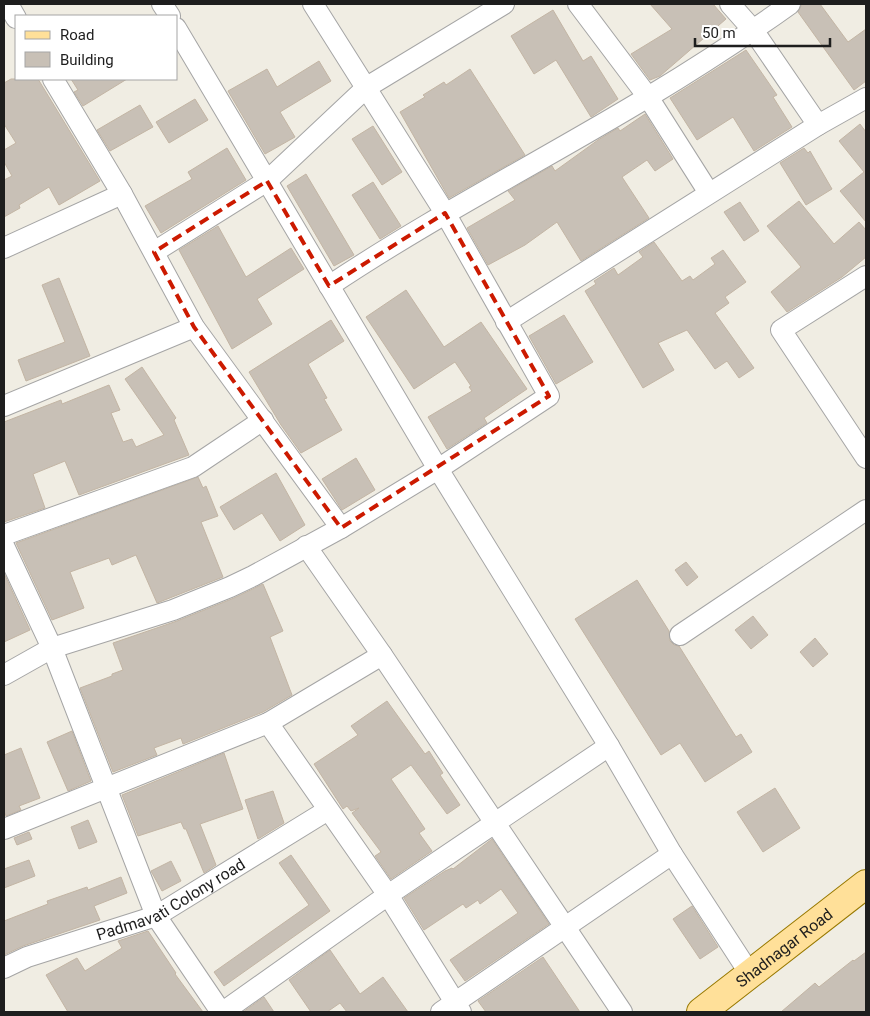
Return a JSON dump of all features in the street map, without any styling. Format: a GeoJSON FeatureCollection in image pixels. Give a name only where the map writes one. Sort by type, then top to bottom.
{"type":"FeatureCollection","features":[{"type":"Feature","properties":{"kind":"main road","name":"Shadnagar Road"},"geometry":{"type":"LineString","coordinates":[[701,1012],[866,884]]}},
{"type":"Feature","properties":{"kind":"street"},"geometry":{"type":"LineString","coordinates":[[8,4],[15,16]]}},
{"type":"Feature","properties":{"kind":"street"},"geometry":{"type":"LineString","coordinates":[[162,4],[169,15]]}},
{"type":"Feature","properties":{"kind":"street"},"geometry":{"type":"LineString","coordinates":[[4,675],[52,648],[173,610],[253,576],[341,528],[438,469],[549,396],[445,213],[313,4]]}},
{"type":"Feature","properties":{"kind":"street"},"geometry":{"type":"LineString","coordinates":[[154,252],[267,181],[367,88],[504,4]]}},
{"type":"Feature","properties":{"kind":"street"},"geometry":{"type":"LineString","coordinates":[[578,4],[648,97],[709,193]]}},
{"type":"Feature","properties":{"kind":"street"},"geometry":{"type":"LineString","coordinates":[[730,4],[753,30],[818,125]]}},
{"type":"Feature","properties":{"kind":"street"},"geometry":{"type":"LineString","coordinates":[[329,286],[445,213],[648,97],[790,4]]}},
{"type":"Feature","properties":{"kind":"street"},"geometry":{"type":"LineString","coordinates":[[178,31],[438,469],[609,746],[672,854],[750,974]]}},
{"type":"Feature","properties":{"kind":"street"},"geometry":{"type":"LineString","coordinates":[[54,80],[122,194],[194,328],[341,528]]}},
{"type":"Feature","properties":{"kind":"street"},"geometry":{"type":"LineString","coordinates":[[506,322],[818,125],[866,98]]}},
{"type":"Feature","properties":{"kind":"street"},"geometry":{"type":"LineString","coordinates":[[4,247],[122,194]]}},
{"type":"Feature","properties":{"kind":"street"},"geometry":{"type":"LineString","coordinates":[[866,276],[781,330],[866,458]]}},
{"type":"Feature","properties":{"kind":"street"},"geometry":{"type":"LineString","coordinates":[[4,406],[194,328]]}},
{"type":"Feature","properties":{"kind":"street"},"geometry":{"type":"LineString","coordinates":[[4,534],[193,467],[263,420]]}},
{"type":"Feature","properties":{"kind":"street"},"geometry":{"type":"LineString","coordinates":[[680,635],[866,510]]}},
{"type":"Feature","properties":{"kind":"street"},"geometry":{"type":"LineString","coordinates":[[4,546],[52,648],[156,916],[222,1012],[494,822],[609,746]]}},
{"type":"Feature","properties":{"kind":"street"},"geometry":{"type":"LineString","coordinates":[[306,546],[382,655],[622,1012]]}},
{"type":"Feature","properties":{"kind":"street"},"geometry":{"type":"LineString","coordinates":[[4,829],[268,723],[382,655]]}},
{"type":"Feature","properties":{"kind":"street"},"geometry":{"type":"LineString","coordinates":[[268,723],[388,895],[452,1009],[565,927],[672,854]]}},
{"type":"Feature","properties":{"kind":"street","name":"Padmavati Colony road"},"geometry":{"type":"LineString","coordinates":[[4,968],[27,957],[156,916],[328,810]]}},
{"type":"Feature","properties":{"kind":"highlighted area"},"geometry":{"type":"Polygon","coordinates":[[[267,181],[329,286],[445,213],[549,396],[341,528],[194,327],[154,252],[267,181]]]}},
{"type":"Feature","properties":{"kind":"building"},"geometry":{"type":"Polygon","coordinates":[[[650,4],[713,4],[726,19],[660,76],[650,80],[631,54],[672,29],[650,4]]]}},
{"type":"Feature","properties":{"kind":"building"},"geometry":{"type":"Polygon","coordinates":[[[802,4],[820,4],[848,42],[866,29],[866,81],[854,90],[798,12],[802,4]]]}},
{"type":"Feature","properties":{"kind":"building"},"geometry":{"type":"Polygon","coordinates":[[[553,10],[583,61],[591,56],[618,99],[591,117],[556,60],[534,74],[511,36],[553,10]]]}},
{"type":"Feature","properties":{"kind":"building"},"geometry":{"type":"Polygon","coordinates":[[[746,50],[777,95],[773,97],[792,127],[754,151],[733,117],[697,140],[670,98],[746,50]]]}},
{"type":"Feature","properties":{"kind":"building"},"geometry":{"type":"Polygon","coordinates":[[[319,61],[331,81],[280,112],[295,137],[265,154],[228,91],[267,69],[277,87],[319,61]]]}},
{"type":"Feature","properties":{"kind":"building"},"geometry":{"type":"Polygon","coordinates":[[[470,69],[525,155],[449,198],[400,112],[425,97],[423,95],[444,82],[446,85],[470,69]]]}},
{"type":"Feature","properties":{"kind":"building"},"geometry":{"type":"Polygon","coordinates":[[[11,79],[39,80],[100,181],[59,205],[49,187],[19,205],[20,208],[4,217],[4,180],[12,176],[4,162],[4,150],[16,143],[4,124],[4,83],[11,79]]]}},
{"type":"Feature","properties":{"kind":"building"},"geometry":{"type":"Polygon","coordinates":[[[72,80],[125,80],[83,106],[74,92],[78,90],[72,80]]]}},
{"type":"Feature","properties":{"kind":"building"},"geometry":{"type":"Polygon","coordinates":[[[195,99],[208,120],[169,143],[156,122],[195,99]]]}},
{"type":"Feature","properties":{"kind":"building"},"geometry":{"type":"Polygon","coordinates":[[[140,105],[153,127],[110,151],[97,130],[140,105]]]}},
{"type":"Feature","properties":{"kind":"building"},"geometry":{"type":"Polygon","coordinates":[[[645,114],[673,159],[655,171],[647,160],[622,177],[649,218],[581,261],[557,222],[525,245],[488,265],[467,228],[515,200],[508,191],[552,166],[555,171],[598,140],[618,128],[620,131],[645,114]]]}},
{"type":"Feature","properties":{"kind":"building"},"geometry":{"type":"Polygon","coordinates":[[[860,124],[866,132],[866,222],[840,191],[864,172],[839,141],[860,124]]]}},
{"type":"Feature","properties":{"kind":"building"},"geometry":{"type":"Polygon","coordinates":[[[373,126],[402,172],[382,185],[352,139],[373,126]]]}},
{"type":"Feature","properties":{"kind":"building"},"geometry":{"type":"Polygon","coordinates":[[[227,148],[246,180],[161,233],[145,206],[192,179],[188,172],[227,148]]]}},
{"type":"Feature","properties":{"kind":"building"},"geometry":{"type":"Polygon","coordinates":[[[804,148],[808,153],[810,151],[832,189],[806,205],[780,163],[804,148]]]}},
{"type":"Feature","properties":{"kind":"building"},"geometry":{"type":"Polygon","coordinates":[[[306,174],[354,255],[334,266],[287,186],[306,174]]]}},
{"type":"Feature","properties":{"kind":"building"},"geometry":{"type":"Polygon","coordinates":[[[373,182],[401,226],[380,239],[352,195],[373,182]]]}},
{"type":"Feature","properties":{"kind":"building"},"geometry":{"type":"Polygon","coordinates":[[[799,201],[834,244],[859,222],[866,230],[866,257],[842,277],[787,312],[771,292],[801,267],[767,226],[799,201]]]}},
{"type":"Feature","properties":{"kind":"building"},"geometry":{"type":"Polygon","coordinates":[[[740,202],[759,231],[744,241],[724,212],[740,202]]]}},
{"type":"Feature","properties":{"kind":"building"},"geometry":{"type":"Polygon","coordinates":[[[218,226],[246,277],[291,248],[304,269],[257,299],[272,324],[232,349],[179,250],[218,226]]]}},
{"type":"Feature","properties":{"kind":"building"},"geometry":{"type":"Polygon","coordinates":[[[654,242],[682,281],[690,276],[693,280],[715,264],[711,258],[723,250],[746,282],[725,297],[729,303],[715,313],[754,368],[739,378],[727,361],[715,369],[687,330],[658,343],[674,370],[643,388],[585,291],[596,284],[594,281],[614,268],[618,275],[643,257],[639,252],[654,242]]]}},
{"type":"Feature","properties":{"kind":"building"},"geometry":{"type":"Polygon","coordinates":[[[59,278],[90,356],[26,381],[18,360],[65,342],[42,285],[59,278]]]}},
{"type":"Feature","properties":{"kind":"building"},"geometry":{"type":"Polygon","coordinates":[[[406,290],[444,347],[481,322],[527,389],[484,418],[487,423],[447,449],[428,417],[472,391],[469,387],[471,386],[455,362],[414,389],[366,317],[406,290]]]}},
{"type":"Feature","properties":{"kind":"building"},"geometry":{"type":"Polygon","coordinates":[[[564,315],[593,362],[556,384],[529,336],[564,315]]]}},
{"type":"Feature","properties":{"kind":"building"},"geometry":{"type":"Polygon","coordinates":[[[331,320],[344,341],[308,364],[327,398],[324,399],[342,430],[301,453],[281,425],[249,372],[331,320]]]}},
{"type":"Feature","properties":{"kind":"building"},"geometry":{"type":"Polygon","coordinates":[[[142,367],[176,418],[174,420],[189,455],[79,495],[65,461],[33,474],[45,508],[4,522],[4,422],[61,400],[62,404],[109,385],[120,410],[111,413],[123,442],[132,439],[136,447],[164,435],[125,379],[142,367]]]}},
{"type":"Feature","properties":{"kind":"building"},"geometry":{"type":"Polygon","coordinates":[[[356,458],[375,490],[342,510],[322,479],[356,458]]]}},
{"type":"Feature","properties":{"kind":"building"},"geometry":{"type":"Polygon","coordinates":[[[276,473],[305,525],[280,541],[262,513],[234,530],[220,507],[276,473]]]}},
{"type":"Feature","properties":{"kind":"building"},"geometry":{"type":"Polygon","coordinates":[[[198,477],[203,488],[206,486],[218,516],[201,522],[223,577],[157,603],[136,555],[112,565],[109,558],[70,572],[84,608],[52,620],[16,543],[198,477]]]}},
{"type":"Feature","properties":{"kind":"building"},"geometry":{"type":"Polygon","coordinates":[[[686,562],[698,577],[687,586],[675,570],[686,562]]]}},
{"type":"Feature","properties":{"kind":"building"},"geometry":{"type":"Polygon","coordinates":[[[4,573],[30,630],[4,642],[4,573]]]}},
{"type":"Feature","properties":{"kind":"building"},"geometry":{"type":"Polygon","coordinates":[[[637,580],[669,631],[670,641],[674,645],[679,646],[736,737],[741,734],[752,752],[705,782],[680,743],[661,755],[575,619],[637,580]]]}},
{"type":"Feature","properties":{"kind":"building"},"geometry":{"type":"Polygon","coordinates":[[[263,584],[283,631],[270,637],[292,695],[263,712],[183,744],[181,738],[154,748],[157,755],[113,772],[80,688],[123,670],[113,643],[177,621],[263,584]]]}},
{"type":"Feature","properties":{"kind":"building"},"geometry":{"type":"Polygon","coordinates":[[[753,616],[768,635],[751,649],[735,630],[753,616]]]}},
{"type":"Feature","properties":{"kind":"building"},"geometry":{"type":"Polygon","coordinates":[[[815,638],[828,654],[813,667],[800,652],[815,638]]]}},
{"type":"Feature","properties":{"kind":"building"},"geometry":{"type":"Polygon","coordinates":[[[387,701],[425,754],[429,751],[443,773],[440,775],[460,805],[447,814],[411,765],[391,779],[425,829],[419,833],[432,851],[391,879],[375,856],[381,852],[352,813],[359,808],[351,811],[347,806],[343,809],[314,764],[358,735],[351,726],[387,701]]]}},
{"type":"Feature","properties":{"kind":"building"},"geometry":{"type":"Polygon","coordinates":[[[72,731],[91,781],[68,791],[47,742],[72,731]]]}},
{"type":"Feature","properties":{"kind":"building"},"geometry":{"type":"Polygon","coordinates":[[[21,748],[40,798],[19,806],[21,810],[6,816],[4,811],[4,755],[21,748]]]}},
{"type":"Feature","properties":{"kind":"building"},"geometry":{"type":"Polygon","coordinates":[[[224,753],[243,809],[200,824],[216,865],[204,873],[186,829],[184,829],[181,822],[138,836],[122,795],[224,753]]]}},
{"type":"Feature","properties":{"kind":"building"},"geometry":{"type":"Polygon","coordinates":[[[775,788],[800,828],[763,852],[737,812],[775,788]]]}},
{"type":"Feature","properties":{"kind":"building"},"geometry":{"type":"Polygon","coordinates":[[[273,791],[284,823],[258,839],[245,800],[273,791]]]}},
{"type":"Feature","properties":{"kind":"building"},"geometry":{"type":"Polygon","coordinates":[[[88,820],[97,842],[79,849],[71,827],[88,820]]]}},
{"type":"Feature","properties":{"kind":"building"},"geometry":{"type":"Polygon","coordinates":[[[29,832],[32,839],[17,845],[14,838],[29,832]]]}},
{"type":"Feature","properties":{"kind":"building"},"geometry":{"type":"Polygon","coordinates":[[[492,839],[549,924],[465,981],[450,960],[518,913],[501,889],[480,904],[478,900],[466,908],[463,904],[424,930],[404,898],[445,871],[453,869],[492,839]]]}},
{"type":"Feature","properties":{"kind":"building"},"geometry":{"type":"Polygon","coordinates":[[[291,855],[330,911],[224,986],[214,972],[309,905],[279,863],[291,855]]]}},
{"type":"Feature","properties":{"kind":"building"},"geometry":{"type":"Polygon","coordinates":[[[29,860],[35,876],[4,888],[4,869],[29,860]]]}},
{"type":"Feature","properties":{"kind":"building"},"geometry":{"type":"Polygon","coordinates":[[[171,861],[181,881],[162,891],[151,871],[171,861]]]}},
{"type":"Feature","properties":{"kind":"building"},"geometry":{"type":"Polygon","coordinates":[[[121,877],[127,893],[94,906],[100,920],[23,946],[4,955],[4,921],[48,904],[47,901],[87,887],[88,890],[121,877]]]}},
{"type":"Feature","properties":{"kind":"building"},"geometry":{"type":"Polygon","coordinates":[[[692,906],[718,947],[700,959],[673,919],[692,906]]]}},
{"type":"Feature","properties":{"kind":"building"},"geometry":{"type":"Polygon","coordinates":[[[148,931],[175,974],[203,1012],[68,1012],[46,975],[77,958],[85,971],[122,948],[118,941],[148,931]]]}},
{"type":"Feature","properties":{"kind":"building"},"geometry":{"type":"Polygon","coordinates":[[[330,950],[360,994],[383,977],[408,1012],[347,1012],[340,1003],[327,1012],[311,1012],[289,980],[330,950]]]}},
{"type":"Feature","properties":{"kind":"building"},"geometry":{"type":"Polygon","coordinates":[[[866,952],[866,1012],[781,1012],[815,983],[819,987],[866,952]]]}},
{"type":"Feature","properties":{"kind":"building"},"geometry":{"type":"Polygon","coordinates":[[[543,957],[580,1012],[486,1012],[478,1001],[543,957]]]}},
{"type":"Feature","properties":{"kind":"building"},"geometry":{"type":"Polygon","coordinates":[[[264,997],[274,1012],[243,1012],[264,997]]]}}]}
